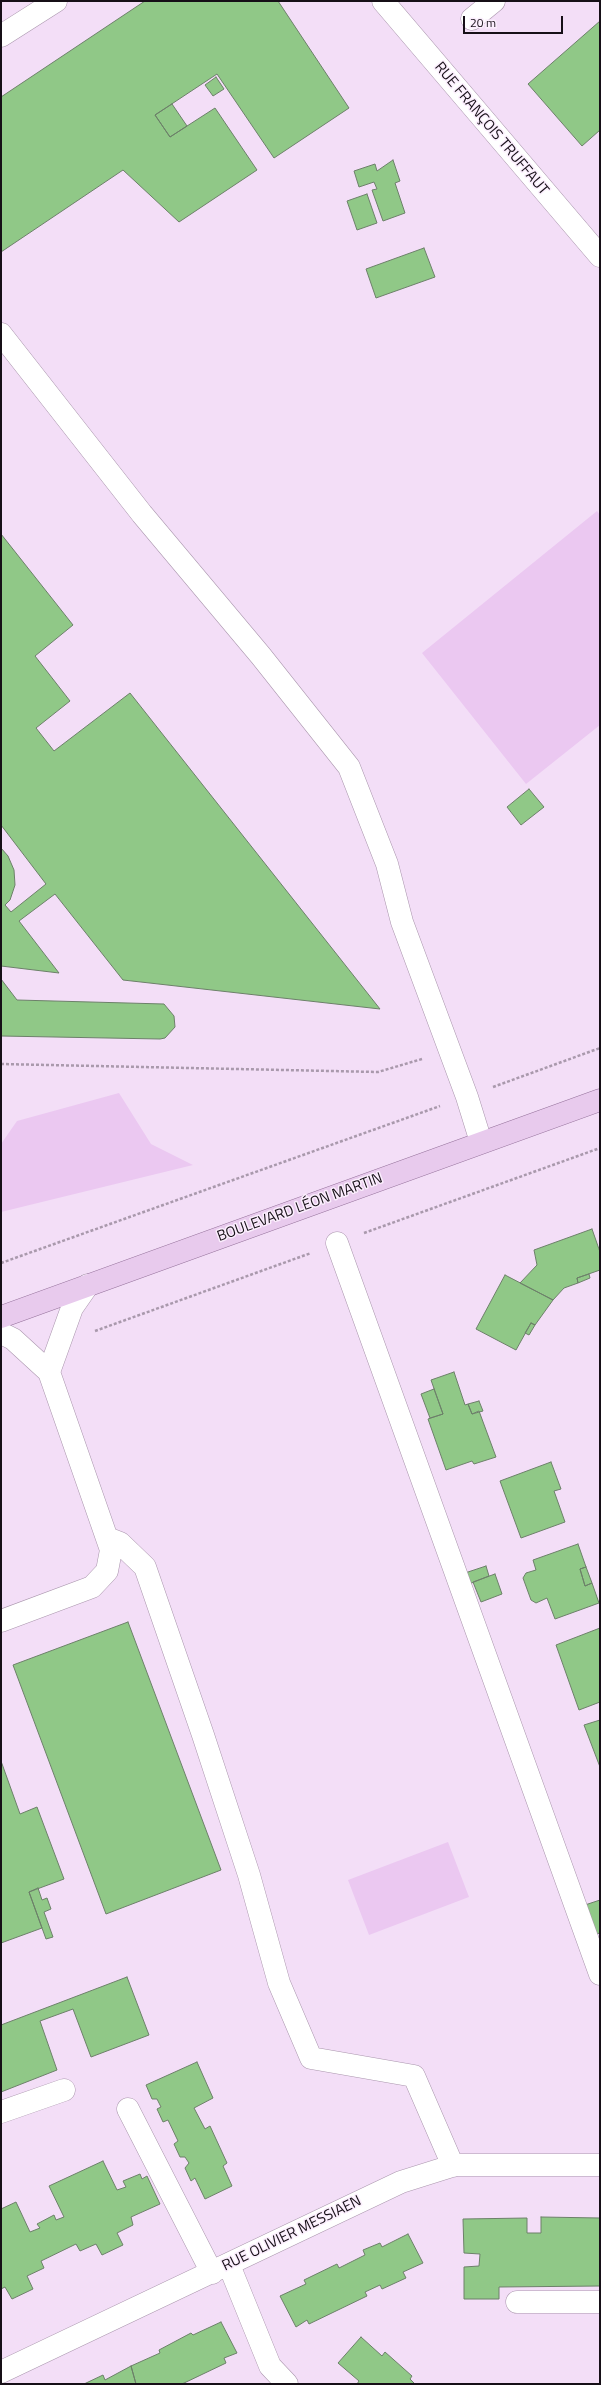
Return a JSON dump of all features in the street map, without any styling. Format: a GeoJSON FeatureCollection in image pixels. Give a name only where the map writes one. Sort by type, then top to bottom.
{"type":"FeatureCollection","features":[{"type":"Feature","properties":{"kind":"main road","name":"BOULEVARD LÉON MARTIN"},"geometry":{"type":"LineString","coordinates":[[1,1317],[600,1100]]}},
{"type":"Feature","properties":{"kind":"street"},"geometry":{"type":"LineString","coordinates":[[1,36],[56,1]]}},
{"type":"Feature","properties":{"kind":"street","name":"RUE FRANÇOIS TRUFFAUT"},"geometry":{"type":"LineString","coordinates":[[383,1],[600,256]]}},
{"type":"Feature","properties":{"kind":"street"},"geometry":{"type":"LineString","coordinates":[[472,19],[494,1]]}},
{"type":"Feature","properties":{"kind":"street"},"geometry":{"type":"LineString","coordinates":[[1,334],[142,514],[261,656],[349,767],[387,864],[402,922],[467,1097],[481,1142]]}},
{"type":"Feature","properties":{"kind":"street"},"geometry":{"type":"LineString","coordinates":[[337,1243],[600,1974]]}},
{"type":"Feature","properties":{"kind":"street"},"geometry":{"type":"LineString","coordinates":[[49,1372],[72,1308],[88,1285]]}},
{"type":"Feature","properties":{"kind":"street"},"geometry":{"type":"LineString","coordinates":[[1,1333],[14,1339],[49,1372],[111,1550],[107,1571],[92,1587],[1,1621]]}},
{"type":"Feature","properties":{"kind":"street"},"geometry":{"type":"LineString","coordinates":[[107,1538],[120,1543],[145,1567],[203,1735],[249,1876],[278,1983],[312,2058],[414,2076],[453,2166]]}},
{"type":"Feature","properties":{"kind":"street"},"geometry":{"type":"LineString","coordinates":[[1,2112],[64,2090]]}},
{"type":"Feature","properties":{"kind":"street"},"geometry":{"type":"LineString","coordinates":[[128,2109],[220,2269],[270,2366],[287,2384]]}},
{"type":"Feature","properties":{"kind":"street","name":"RUE OLIVIER MESSIAEN"},"geometry":{"type":"LineString","coordinates":[[1,2372],[401,2182],[453,2166],[600,2164]]}},
{"type":"Feature","properties":{"kind":"street"},"geometry":{"type":"LineString","coordinates":[[517,2302],[600,2302]]}},
{"type":"Feature","properties":{"kind":"path"},"geometry":{"type":"LineString","coordinates":[[1,1263],[600,1048]]}},
{"type":"Feature","properties":{"kind":"path"},"geometry":{"type":"LineString","coordinates":[[1,1064],[378,1072],[449,1050]]}},
{"type":"Feature","properties":{"kind":"path"},"geometry":{"type":"LineString","coordinates":[[59,1344],[600,1148]]}},
{"type":"Feature","properties":{"kind":"shaded area"},"geometry":{"type":"Polygon","coordinates":[[[597,511],[600,515],[600,725],[526,784],[422,653],[597,511]]]}},
{"type":"Feature","properties":{"kind":"shaded area"},"geometry":{"type":"Polygon","coordinates":[[[119,1093],[151,1144],[193,1165],[1,1212],[1,1144],[17,1121],[119,1093]]]}},
{"type":"Feature","properties":{"kind":"shaded area"},"geometry":{"type":"Polygon","coordinates":[[[448,1842],[469,1897],[369,1935],[348,1880],[448,1842]]]}},
{"type":"Feature","properties":{"kind":"building"},"geometry":{"type":"Polygon","coordinates":[[[145,1],[278,1],[349,108],[274,158],[217,74],[155,115],[170,137],[215,108],[257,170],[179,222],[123,170],[1,252],[1,97],[145,1]]]}},
{"type":"Feature","properties":{"kind":"building"},"geometry":{"type":"Polygon","coordinates":[[[600,21],[600,130],[582,146],[528,84],[600,21]]]}},
{"type":"Feature","properties":{"kind":"building"},"geometry":{"type":"Polygon","coordinates":[[[216,77],[224,89],[213,96],[205,85],[216,77]]]}},
{"type":"Feature","properties":{"kind":"building"},"geometry":{"type":"Polygon","coordinates":[[[172,104],[187,126],[170,137],[155,115],[172,104]]]}},
{"type":"Feature","properties":{"kind":"building"},"geometry":{"type":"Polygon","coordinates":[[[393,160],[400,181],[395,183],[405,213],[383,221],[372,190],[377,189],[374,182],[359,187],[354,171],[375,164],[377,171],[393,160]]]}},
{"type":"Feature","properties":{"kind":"building"},"geometry":{"type":"Polygon","coordinates":[[[367,194],[377,223],[357,230],[347,201],[367,194]]]}},
{"type":"Feature","properties":{"kind":"building"},"geometry":{"type":"Polygon","coordinates":[[[424,248],[435,277],[376,298],[366,269],[424,248]]]}},
{"type":"Feature","properties":{"kind":"building"},"geometry":{"type":"Polygon","coordinates":[[[1,534],[73,625],[35,656],[70,701],[36,728],[54,751],[130,693],[380,1009],[123,980],[55,894],[19,921],[59,973],[1,966],[1,848],[8,856],[14,870],[15,885],[10,900],[5,905],[11,912],[46,884],[1,825],[1,534]]]}},
{"type":"Feature","properties":{"kind":"building"},"geometry":{"type":"Polygon","coordinates":[[[529,789],[544,807],[521,825],[507,807],[529,789]]]}},
{"type":"Feature","properties":{"kind":"building"},"geometry":{"type":"Polygon","coordinates":[[[1,979],[17,1000],[164,1004],[174,1016],[175,1027],[165,1038],[160,1039],[1,1036],[1,979]]]}},
{"type":"Feature","properties":{"kind":"building"},"geometry":{"type":"Polygon","coordinates":[[[592,1229],[600,1252],[600,1270],[577,1278],[578,1283],[564,1288],[553,1300],[520,1283],[537,1265],[534,1250],[592,1229]]]}},
{"type":"Feature","properties":{"kind":"building"},"geometry":{"type":"Polygon","coordinates":[[[589,1274],[590,1278],[578,1283],[577,1278],[589,1274]]]}},
{"type":"Feature","properties":{"kind":"building"},"geometry":{"type":"Polygon","coordinates":[[[505,1275],[553,1300],[535,1325],[531,1323],[516,1350],[476,1329],[505,1275]]]}},
{"type":"Feature","properties":{"kind":"building"},"geometry":{"type":"Polygon","coordinates":[[[531,1323],[535,1325],[529,1335],[525,1333],[531,1323]]]}},
{"type":"Feature","properties":{"kind":"building"},"geometry":{"type":"Polygon","coordinates":[[[454,1372],[465,1405],[468,1404],[472,1414],[479,1411],[496,1457],[474,1464],[472,1461],[446,1470],[428,1419],[443,1414],[431,1380],[454,1372]]]}},
{"type":"Feature","properties":{"kind":"building"},"geometry":{"type":"Polygon","coordinates":[[[434,1389],[443,1414],[430,1418],[421,1394],[434,1389]]]}},
{"type":"Feature","properties":{"kind":"building"},"geometry":{"type":"Polygon","coordinates":[[[479,1401],[483,1411],[472,1414],[468,1404],[479,1401]]]}},
{"type":"Feature","properties":{"kind":"building"},"geometry":{"type":"Polygon","coordinates":[[[551,1462],[561,1489],[554,1491],[565,1522],[521,1538],[500,1481],[551,1462]]]}},
{"type":"Feature","properties":{"kind":"building"},"geometry":{"type":"Polygon","coordinates":[[[578,1544],[586,1567],[580,1569],[585,1586],[592,1583],[599,1603],[555,1619],[547,1598],[536,1603],[531,1600],[523,1578],[526,1573],[536,1570],[533,1560],[578,1544]]]}},
{"type":"Feature","properties":{"kind":"building"},"geometry":{"type":"Polygon","coordinates":[[[486,1566],[489,1576],[469,1584],[465,1573],[486,1566]]]}},
{"type":"Feature","properties":{"kind":"building"},"geometry":{"type":"Polygon","coordinates":[[[586,1567],[592,1583],[585,1586],[580,1569],[586,1567]]]}},
{"type":"Feature","properties":{"kind":"building"},"geometry":{"type":"Polygon","coordinates":[[[495,1574],[502,1594],[481,1602],[473,1582],[495,1574]]]}},
{"type":"Feature","properties":{"kind":"building"},"geometry":{"type":"Polygon","coordinates":[[[128,1622],[221,1870],[106,1914],[13,1665],[128,1622]]]}},
{"type":"Feature","properties":{"kind":"building"},"geometry":{"type":"Polygon","coordinates":[[[600,1628],[600,1702],[579,1710],[556,1645],[600,1628]]]}},
{"type":"Feature","properties":{"kind":"building"},"geometry":{"type":"Polygon","coordinates":[[[600,1720],[600,1767],[584,1725],[600,1720]]]}},
{"type":"Feature","properties":{"kind":"building"},"geometry":{"type":"Polygon","coordinates":[[[1,1761],[20,1814],[37,1807],[64,1879],[29,1892],[42,1928],[1,1943],[1,1761]]]}},
{"type":"Feature","properties":{"kind":"building"},"geometry":{"type":"Polygon","coordinates":[[[38,1888],[42,1900],[47,1898],[51,1909],[44,1912],[53,1937],[46,1939],[29,1892],[38,1888]]]}},
{"type":"Feature","properties":{"kind":"building"},"geometry":{"type":"Polygon","coordinates":[[[600,1900],[600,1933],[596,1934],[585,1905],[600,1900]]]}},
{"type":"Feature","properties":{"kind":"building"},"geometry":{"type":"Polygon","coordinates":[[[127,1977],[149,2035],[91,2057],[73,2009],[40,2021],[57,2070],[1,2092],[1,2025],[127,1977]]]}},
{"type":"Feature","properties":{"kind":"building"},"geometry":{"type":"Polygon","coordinates":[[[197,2062],[213,2098],[194,2108],[205,2129],[210,2126],[227,2163],[223,2166],[232,2186],[205,2199],[195,2178],[191,2181],[185,2168],[189,2163],[185,2157],[180,2157],[174,2144],[178,2141],[168,2120],[163,2122],[157,2109],[161,2107],[157,2099],[152,2099],[146,2085],[197,2062]]]}},
{"type":"Feature","properties":{"kind":"building"},"geometry":{"type":"Polygon","coordinates":[[[103,2161],[117,2190],[126,2187],[123,2181],[140,2174],[142,2179],[147,2176],[160,2204],[131,2217],[133,2225],[117,2233],[123,2245],[102,2255],[96,2244],[80,2251],[76,2244],[41,2261],[44,2268],[27,2276],[33,2289],[12,2299],[5,2287],[1,2289],[1,2209],[16,2202],[30,2232],[40,2228],[37,2224],[54,2215],[56,2220],[64,2217],[49,2186],[103,2161]]]}},
{"type":"Feature","properties":{"kind":"building"},"geometry":{"type":"Polygon","coordinates":[[[541,2217],[600,2218],[600,2286],[499,2287],[499,2299],[464,2299],[464,2267],[479,2266],[480,2254],[464,2253],[463,2219],[527,2218],[527,2233],[541,2233],[541,2217]]]}},
{"type":"Feature","properties":{"kind":"building"},"geometry":{"type":"Polygon","coordinates":[[[408,2234],[423,2263],[403,2272],[406,2278],[382,2289],[380,2285],[365,2292],[367,2296],[309,2324],[307,2320],[296,2327],[280,2296],[306,2284],[304,2280],[337,2264],[339,2268],[365,2255],[363,2250],[380,2243],[382,2247],[408,2234]]]}},
{"type":"Feature","properties":{"kind":"building"},"geometry":{"type":"Polygon","coordinates":[[[221,2322],[237,2353],[224,2358],[226,2363],[182,2384],[136,2384],[131,2366],[160,2353],[159,2350],[191,2333],[193,2335],[221,2322]]]}},
{"type":"Feature","properties":{"kind":"building"},"geometry":{"type":"Polygon","coordinates":[[[361,2337],[382,2356],[385,2352],[412,2376],[410,2379],[415,2384],[357,2384],[359,2381],[338,2363],[361,2337]]]}},
{"type":"Feature","properties":{"kind":"building"},"geometry":{"type":"Polygon","coordinates":[[[131,2366],[136,2384],[84,2384],[103,2375],[105,2380],[131,2366]]]}}]}
